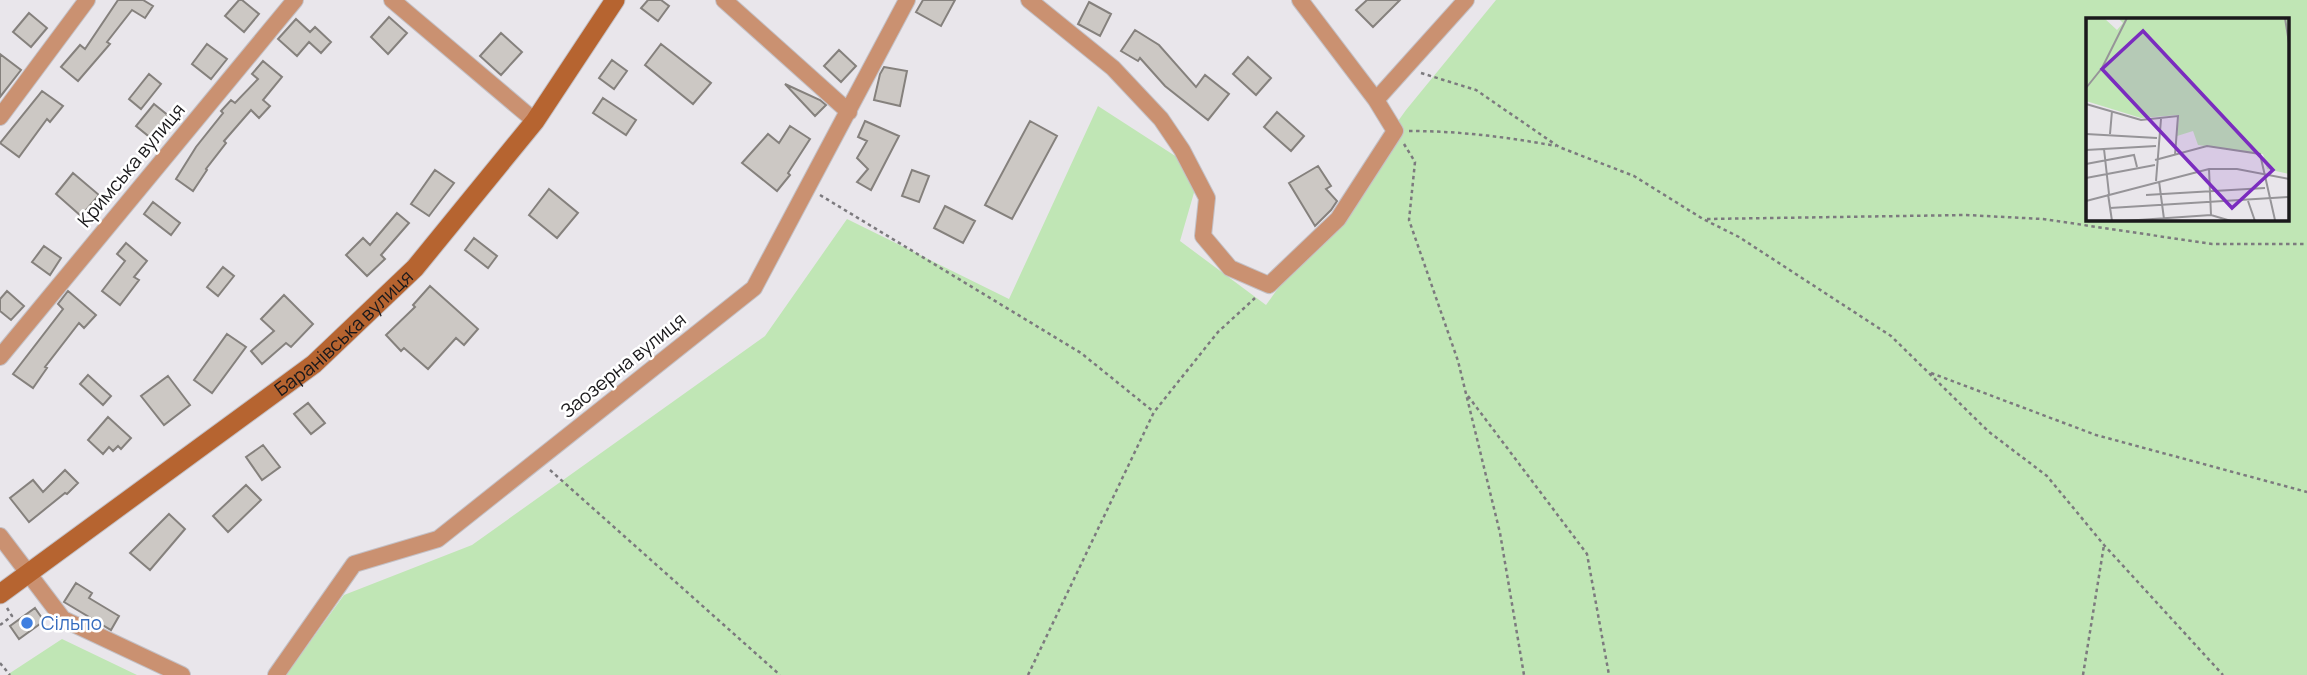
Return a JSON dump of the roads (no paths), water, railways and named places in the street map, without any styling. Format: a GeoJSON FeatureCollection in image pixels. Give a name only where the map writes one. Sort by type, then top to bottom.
{"type":"FeatureCollection","features":[{"type":"Feature","properties":{"kind":"main road","name":"Баранівська вулиця"},"geometry":{"type":"LineString","coordinates":[[0,594],[314,364],[415,268],[535,121],[615,0]]}},
{"type":"Feature","properties":{"kind":"street"},"geometry":{"type":"LineString","coordinates":[[0,117],[87,0]]}},
{"type":"Feature","properties":{"kind":"street","name":"Кримська вулиця"},"geometry":{"type":"LineString","coordinates":[[0,357],[295,0]]}},
{"type":"Feature","properties":{"kind":"street"},"geometry":{"type":"LineString","coordinates":[[392,0],[535,121]]}},
{"type":"Feature","properties":{"kind":"street"},"geometry":{"type":"LineString","coordinates":[[724,0],[849,112]]}},
{"type":"Feature","properties":{"kind":"street","name":"Заозерна вулиця"},"geometry":{"type":"LineString","coordinates":[[276,675],[355,564],[438,539],[754,288],[907,0]]}},
{"type":"Feature","properties":{"kind":"street"},"geometry":{"type":"LineString","coordinates":[[1029,0],[1114,68],[1161,119],[1182,150],[1207,198],[1203,236],[1230,268],[1269,285],[1338,219],[1395,131],[1376,100],[1300,0]]}},
{"type":"Feature","properties":{"kind":"street"},"geometry":{"type":"LineString","coordinates":[[1376,100],[1466,0]]}},
{"type":"Feature","properties":{"kind":"street"},"geometry":{"type":"LineString","coordinates":[[0,536],[63,618],[182,675]]}},
{"type":"Feature","properties":{"kind":"place","name":"Сільпо"},"geometry":{"type":"Point","coordinates":[27,623]}}]}
